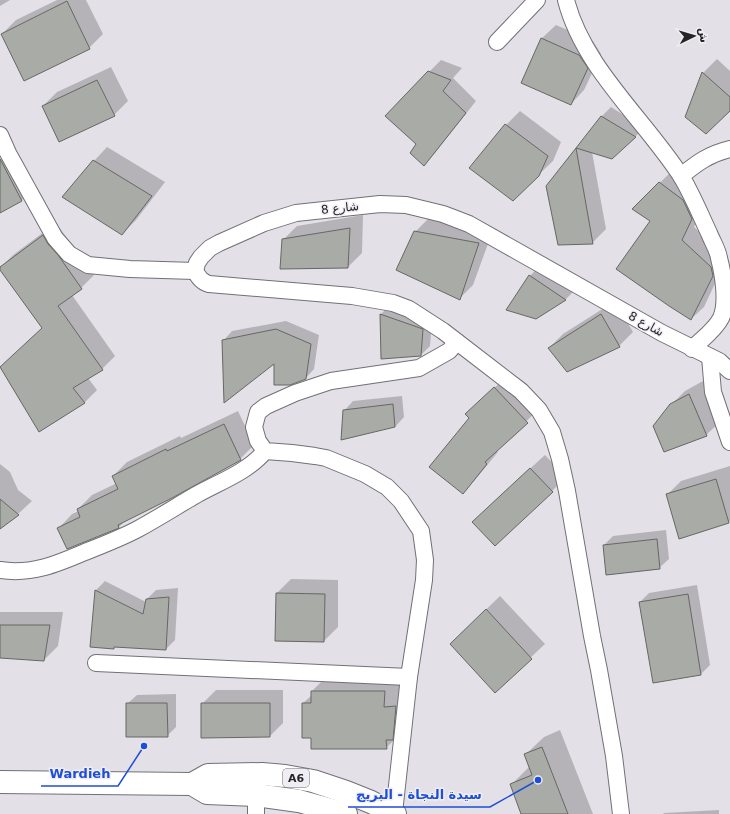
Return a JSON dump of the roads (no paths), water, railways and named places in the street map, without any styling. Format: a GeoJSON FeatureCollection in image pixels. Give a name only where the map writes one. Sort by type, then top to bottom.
{"type":"FeatureCollection","features":[{"type":"Feature","properties":{"kind":"highway","name":"A6"},"geometry":{"type":"LineString","coordinates":[[0,782],[192,784],[208,776],[262,774],[313,781],[371,802],[394,814]]}},
{"type":"Feature","properties":{"kind":"highway","name":"A6"},"geometry":{"type":"LineString","coordinates":[[192,784],[207,793],[256,805],[299,801],[346,814]]}},
{"type":"Feature","properties":{"kind":"street"},"geometry":{"type":"LineString","coordinates":[[497,42],[537,0]]}},
{"type":"Feature","properties":{"kind":"street"},"geometry":{"type":"LineString","coordinates":[[566,0],[575,29],[602,72],[681,176],[695,203],[719,257],[724,285],[723,312],[720,319],[710,331],[692,349]]}},
{"type":"Feature","properties":{"kind":"street"},"geometry":{"type":"LineString","coordinates":[[0,135],[8,153],[55,238],[69,254],[88,264],[130,269],[195,271],[200,279],[209,284],[352,296],[393,303],[410,310],[429,321],[521,391],[539,410],[552,432],[567,491],[614,756],[621,814]]}},
{"type":"Feature","properties":{"kind":"street"},"geometry":{"type":"LineString","coordinates":[[681,176],[702,159],[730,149]]}},
{"type":"Feature","properties":{"kind":"street","name":"شارع 8"},"geometry":{"type":"LineString","coordinates":[[195,271],[197,263],[210,248],[236,234],[264,223],[296,213],[380,204],[406,205],[442,214],[469,224],[692,349],[719,361],[730,371]]}},
{"type":"Feature","properties":{"kind":"street"},"geometry":{"type":"LineString","coordinates":[[265,451],[258,441],[254,427],[258,412],[266,406],[295,393],[331,381],[419,368],[449,351],[457,342]]}},
{"type":"Feature","properties":{"kind":"street"},"geometry":{"type":"LineString","coordinates":[[710,357],[713,392],[730,442]]}},
{"type":"Feature","properties":{"kind":"street"},"geometry":{"type":"LineString","coordinates":[[0,570],[10,572],[41,569],[62,562],[104,544],[137,529],[246,469],[265,451]]}},
{"type":"Feature","properties":{"kind":"street"},"geometry":{"type":"LineString","coordinates":[[265,451],[292,452],[326,458],[365,474],[386,487],[401,501],[420,531],[425,560],[424,580],[409,677],[394,814]]}},
{"type":"Feature","properties":{"kind":"street"},"geometry":{"type":"LineString","coordinates":[[96,663],[409,677]]}},
{"type":"Feature","properties":{"kind":"place","name":"Wardieh"},"geometry":{"type":"Point","coordinates":[144,746]}},
{"type":"Feature","properties":{"kind":"place","name":"سيدة النجاة - البريج"},"geometry":{"type":"Point","coordinates":[538,780]}}]}
